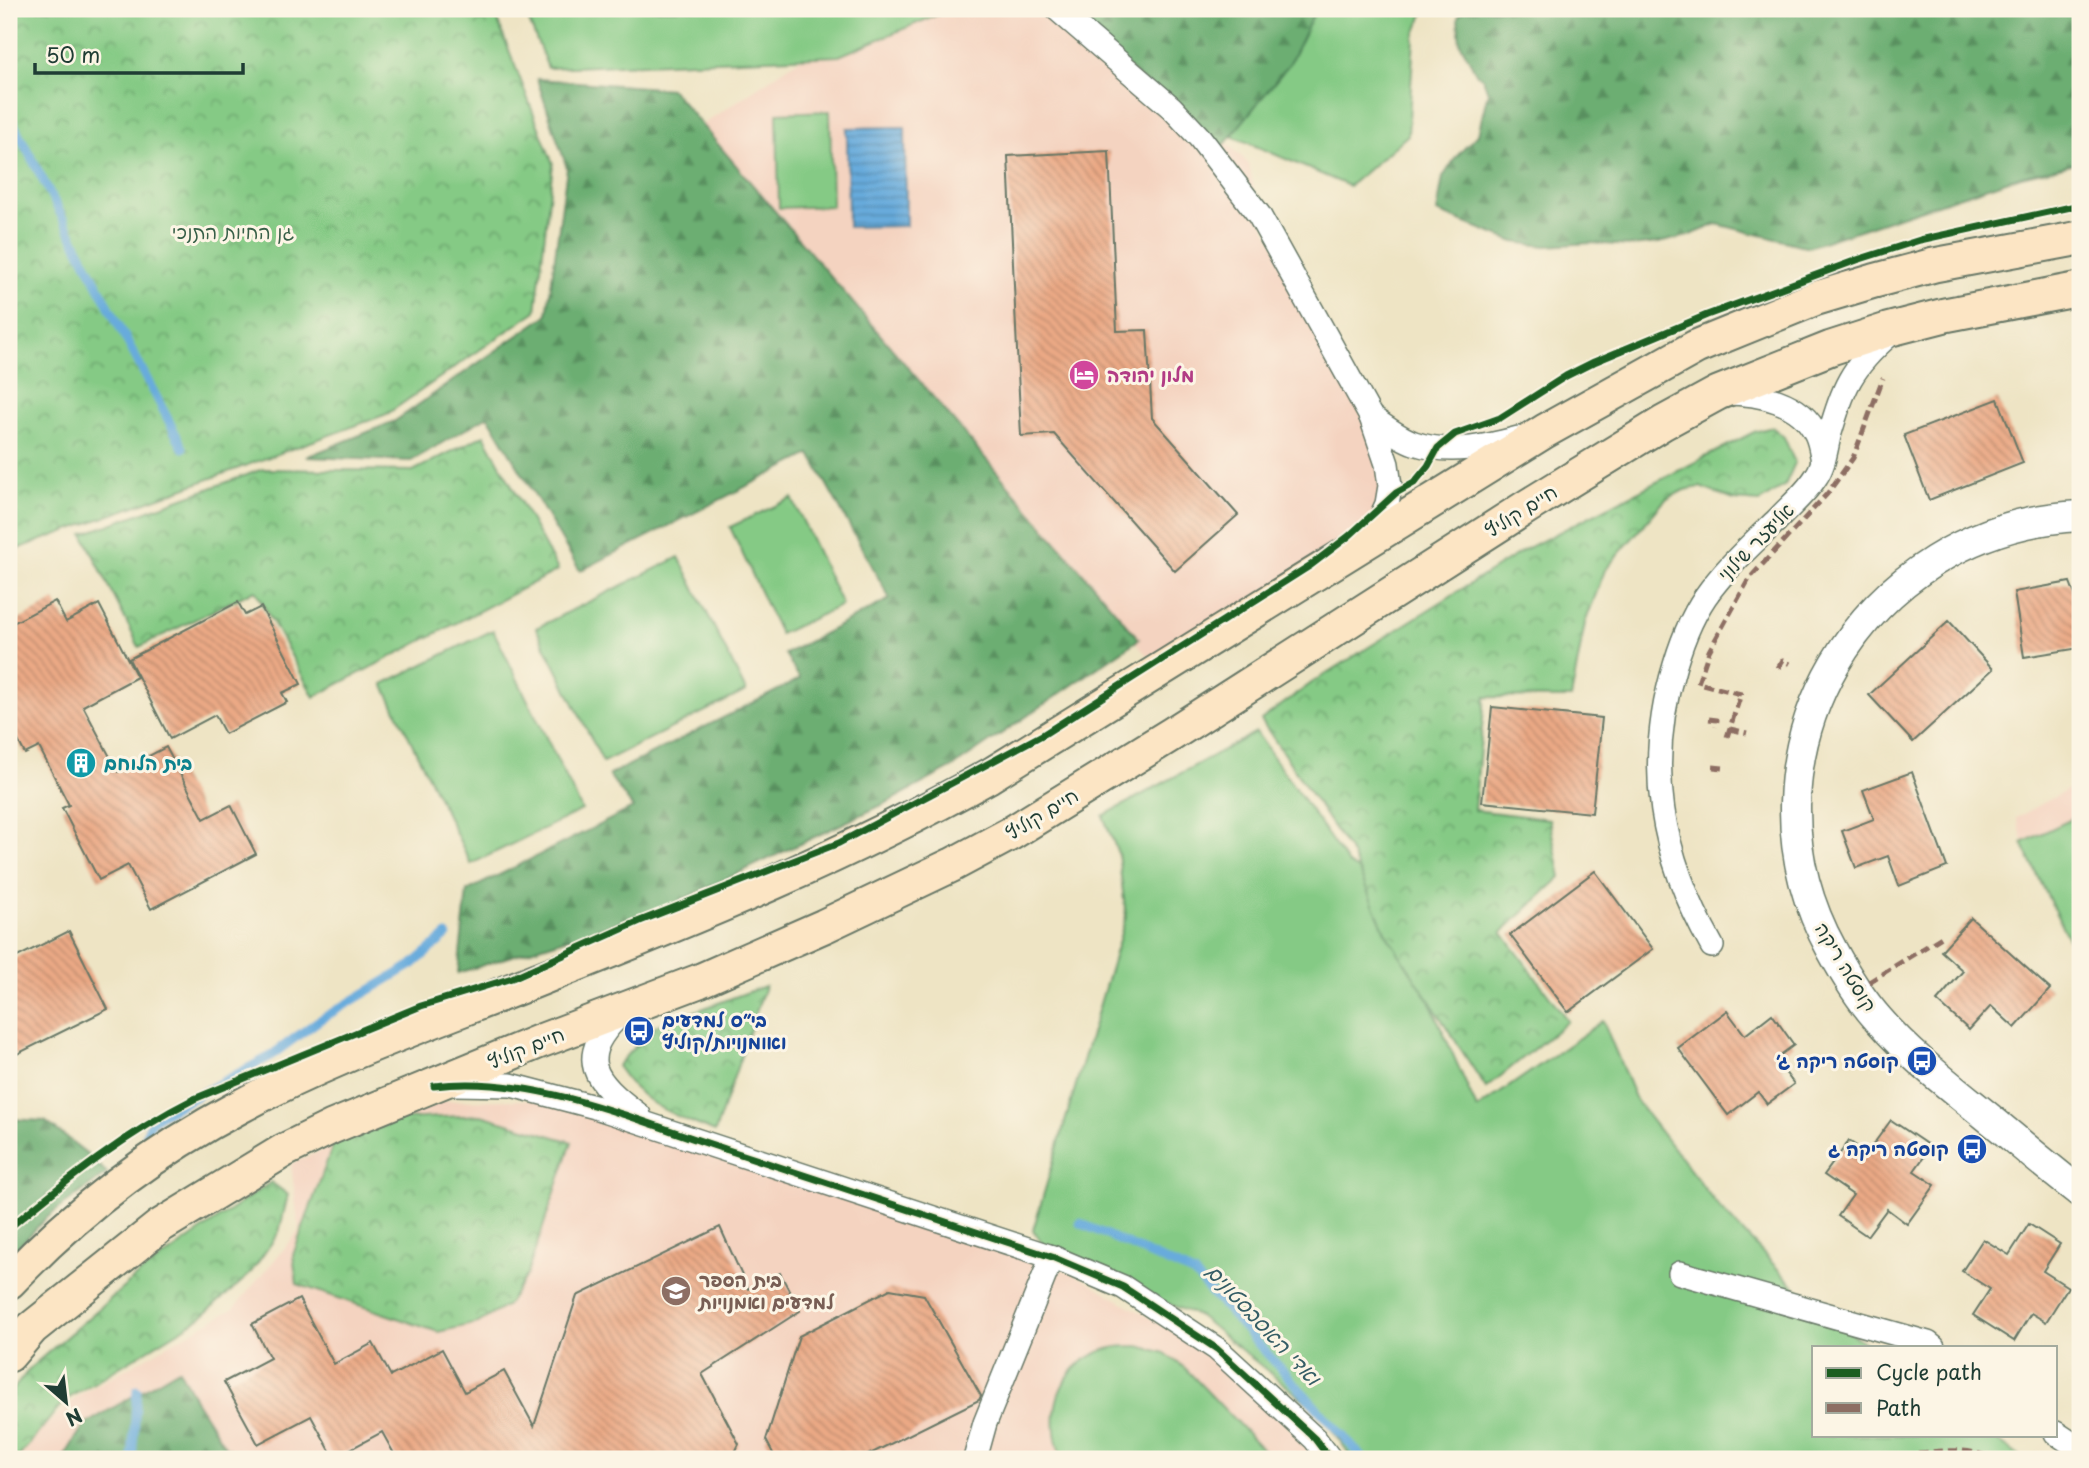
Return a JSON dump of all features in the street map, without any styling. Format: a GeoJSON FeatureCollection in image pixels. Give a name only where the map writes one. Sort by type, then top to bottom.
{"type":"FeatureCollection","features":[{"type":"Feature","properties":{"kind":"main road"},"geometry":{"type":"LineString","coordinates":[[9,1282],[48,1240],[109,1191],[172,1147],[238,1107],[370,1046],[684,920],[891,828],[989,776],[1545,431],[1696,347],[1814,299],[1934,265],[2080,238]]}},
{"type":"Feature","properties":{"kind":"main road","name":"חיים קוליץ"},"geometry":{"type":"LineString","coordinates":[[9,1355],[32,1328],[160,1226],[283,1151],[331,1127],[635,1004],[699,982],[952,865],[1010,834],[1540,499],[1663,423],[1718,393],[1831,348],[1898,328],[1945,315],[2080,289]]}},
{"type":"Feature","properties":{"kind":"street"},"geometry":{"type":"LineString","coordinates":[[1057,9],[1172,108],[1235,181],[1259,215],[1371,418],[1387,464],[1390,486],[1387,504],[1369,533],[1344,555]]}},
{"type":"Feature","properties":{"kind":"street","name":"אליעזר שילוני"},"geometry":{"type":"LineString","coordinates":[[1712,946],[1692,910],[1674,862],[1663,814],[1658,768],[1660,723],[1684,634],[1708,592],[1730,564],[1818,475],[1846,383],[1864,356],[1898,328]]}},
{"type":"Feature","properties":{"kind":"street"},"geometry":{"type":"LineString","coordinates":[[1718,393],[1745,393],[1792,408],[1813,428],[1822,461]]}},
{"type":"Feature","properties":{"kind":"street"},"geometry":{"type":"LineString","coordinates":[[1371,418],[1412,443],[1438,448],[1485,447],[1545,431]]}},
{"type":"Feature","properties":{"kind":"street","name":"קוסטה ריקה"},"geometry":{"type":"LineString","coordinates":[[2080,516],[2027,522],[1964,543],[1926,566],[1886,597],[1858,628],[1824,682],[1804,731],[1795,790],[1796,833],[1802,872],[1812,908],[1831,948],[1856,990],[1879,1020],[1946,1083],[2080,1192]]}},
{"type":"Feature","properties":{"kind":"street"},"geometry":{"type":"LineString","coordinates":[[635,1004],[609,1026],[594,1050],[593,1063],[596,1072],[614,1094],[652,1125]]}},
{"type":"Feature","properties":{"kind":"street"},"geometry":{"type":"LineString","coordinates":[[434,1086],[461,1083],[511,1085],[595,1107],[1052,1257],[1123,1287],[1217,1349],[1315,1439],[1330,1459]]}},
{"type":"Feature","properties":{"kind":"street"},"geometry":{"type":"LineString","coordinates":[[975,1459],[985,1423],[1052,1257]]}},
{"type":"Feature","properties":{"kind":"street"},"geometry":{"type":"LineString","coordinates":[[1680,1273],[1932,1346]]}},
{"type":"Feature","properties":{"kind":"street"},"geometry":{"type":"LineString","coordinates":[[2058,1434],[2080,1450]]}},
{"type":"Feature","properties":{"kind":"shaded area"},"geometry":{"type":"Polygon","coordinates":[[[874,9],[1088,9],[1249,164],[1259,215],[1387,464],[1381,517],[1159,669],[690,133],[874,9]]]}},
{"type":"Feature","properties":{"kind":"shaded area"},"geometry":{"type":"Polygon","coordinates":[[[2080,783],[2080,940],[2026,849],[2016,818],[2080,783]]]}},
{"type":"Feature","properties":{"kind":"shaded area","name":"בית הספר למדעים ואמנויות"},"geometry":{"type":"Polygon","coordinates":[[[536,1100],[1074,1274],[1214,1355],[1303,1441],[1316,1459],[21,1459],[22,1447],[79,1395],[234,1308],[299,1231],[291,1164],[434,1101],[536,1100]]]}},
{"type":"Feature","properties":{"kind":"green space","name":"גן החיות התנכי"},"geometry":{"type":"Polygon","coordinates":[[[9,9],[493,9],[553,164],[536,311],[387,414],[9,552],[9,9]]]}},
{"type":"Feature","properties":{"kind":"green space"},"geometry":{"type":"Polygon","coordinates":[[[524,9],[951,9],[839,56],[548,68],[524,9]]]}},
{"type":"Feature","properties":{"kind":"green space"},"geometry":{"type":"Polygon","coordinates":[[[1046,9],[1425,9],[1414,37],[1408,135],[1349,186],[1225,133],[1046,9]]]}},
{"type":"Feature","properties":{"kind":"green space"},"geometry":{"type":"Polygon","coordinates":[[[1064,9],[1316,9],[1290,63],[1225,144],[1218,148],[1064,9]]]}},
{"type":"Feature","properties":{"kind":"green space"},"geometry":{"type":"Polygon","coordinates":[[[1465,9],[2080,9],[2080,162],[2021,176],[1808,247],[1717,224],[1688,236],[1631,246],[1591,243],[1545,246],[1514,242],[1437,212],[1443,177],[1456,157],[1478,134],[1488,92],[1483,78],[1477,74],[1460,43],[1458,17],[1465,9]]]}},
{"type":"Feature","properties":{"kind":"green space"},"geometry":{"type":"Polygon","coordinates":[[[537,79],[671,89],[1139,639],[953,767],[886,803],[669,906],[458,973],[467,891],[633,808],[609,775],[800,679],[785,654],[890,599],[810,454],[580,571],[488,416],[411,461],[306,457],[395,421],[547,315],[567,168],[537,79]]]}},
{"type":"Feature","properties":{"kind":"green space"},"geometry":{"type":"Polygon","coordinates":[[[830,111],[832,206],[779,208],[777,113],[830,111]]]}},
{"type":"Feature","properties":{"kind":"green space"},"geometry":{"type":"Polygon","coordinates":[[[1772,427],[1784,437],[1795,463],[1785,485],[1760,502],[1734,500],[1700,487],[1684,490],[1665,500],[1605,570],[1585,623],[1571,698],[1485,697],[1474,810],[1549,819],[1561,877],[1502,932],[1568,1021],[1486,1088],[1385,932],[1352,855],[1261,720],[1313,682],[1524,550],[1754,432],[1772,427]]]}},
{"type":"Feature","properties":{"kind":"green space"},"geometry":{"type":"Polygon","coordinates":[[[484,435],[558,570],[314,697],[255,590],[139,647],[83,534],[263,469],[413,471],[484,435]]]}},
{"type":"Feature","properties":{"kind":"green space"},"geometry":{"type":"Polygon","coordinates":[[[792,498],[842,605],[780,634],[730,527],[792,498]]]}},
{"type":"Feature","properties":{"kind":"green space"},"geometry":{"type":"Polygon","coordinates":[[[679,557],[746,691],[603,762],[536,628],[679,557]]]}},
{"type":"Feature","properties":{"kind":"green space"},"geometry":{"type":"Polygon","coordinates":[[[493,630],[582,810],[471,864],[383,684],[493,630]]]}},
{"type":"Feature","properties":{"kind":"green space"},"geometry":{"type":"Polygon","coordinates":[[[1256,732],[1348,864],[1377,882],[1477,1109],[1603,1021],[1636,1100],[1719,1207],[1812,1305],[1869,1346],[1812,1346],[1812,1436],[1991,1436],[2023,1459],[1353,1459],[1320,1413],[1199,1316],[1052,1257],[1033,1230],[1126,916],[1118,853],[1103,816],[1256,732]]]}},
{"type":"Feature","properties":{"kind":"green space"},"geometry":{"type":"Polygon","coordinates":[[[2080,815],[2080,946],[2073,949],[2022,843],[2080,815]]]}},
{"type":"Feature","properties":{"kind":"green space"},"geometry":{"type":"Polygon","coordinates":[[[765,986],[715,1132],[660,1108],[638,1091],[617,1066],[652,1027],[765,986]]]}},
{"type":"Feature","properties":{"kind":"green space"},"geometry":{"type":"Polygon","coordinates":[[[481,1115],[572,1142],[527,1274],[507,1305],[478,1323],[438,1332],[297,1284],[293,1255],[334,1142],[403,1119],[481,1115]]]}},
{"type":"Feature","properties":{"kind":"green space"},"geometry":{"type":"Polygon","coordinates":[[[9,1119],[45,1121],[107,1173],[45,1219],[9,1257],[9,1119]]]}},
{"type":"Feature","properties":{"kind":"green space"},"geometry":{"type":"Polygon","coordinates":[[[271,1182],[288,1195],[279,1232],[249,1275],[200,1318],[64,1401],[17,1459],[9,1459],[9,1395],[30,1368],[139,1274],[271,1182]]]}},
{"type":"Feature","properties":{"kind":"green space"},"geometry":{"type":"Polygon","coordinates":[[[1139,1346],[1165,1353],[1186,1369],[1272,1459],[1063,1459],[1056,1439],[1055,1413],[1061,1388],[1067,1378],[1085,1360],[1102,1351],[1139,1346]]]}},
{"type":"Feature","properties":{"kind":"green space"},"geometry":{"type":"Polygon","coordinates":[[[179,1369],[226,1448],[261,1459],[63,1459],[84,1425],[179,1369]]]}},
{"type":"Feature","properties":{"kind":"water"},"geometry":{"type":"Polygon","coordinates":[[[905,127],[906,226],[848,227],[847,128],[905,127]]]}},
{"type":"Feature","properties":{"kind":"building","name":"מלון יהודה"},"geometry":{"type":"Polygon","coordinates":[[[1109,151],[1117,331],[1147,330],[1152,418],[1238,515],[1175,571],[1054,434],[1021,436],[1008,156],[1109,151]]]}},
{"type":"Feature","properties":{"kind":"building"},"geometry":{"type":"Polygon","coordinates":[[[1998,399],[2023,463],[1929,500],[1904,435],[1998,399]]]}},
{"type":"Feature","properties":{"kind":"building"},"geometry":{"type":"Polygon","coordinates":[[[2070,582],[2080,608],[2080,648],[2024,657],[2014,592],[2070,582]]]}},
{"type":"Feature","properties":{"kind":"building","name":"בית הלוחם"},"geometry":{"type":"Polygon","coordinates":[[[55,601],[66,622],[99,604],[137,677],[83,706],[118,772],[166,747],[204,819],[231,805],[256,854],[151,909],[128,865],[99,880],[62,808],[69,805],[39,747],[25,754],[9,723],[9,625],[55,601]]]}},
{"type":"Feature","properties":{"kind":"building"},"geometry":{"type":"Polygon","coordinates":[[[238,602],[245,615],[261,607],[301,684],[282,693],[287,702],[225,734],[215,715],[170,739],[129,659],[238,602]]]}},
{"type":"Feature","properties":{"kind":"building"},"geometry":{"type":"Polygon","coordinates":[[[1949,621],[1993,669],[1913,742],[1869,695],[1949,621]]]}},
{"type":"Feature","properties":{"kind":"building"},"geometry":{"type":"Polygon","coordinates":[[[1492,707],[1602,718],[1592,813],[1482,802],[1492,707]]]}},
{"type":"Feature","properties":{"kind":"building"},"geometry":{"type":"Polygon","coordinates":[[[1912,772],[1947,867],[1899,886],[1888,856],[1856,868],[1842,831],[1874,819],[1863,790],[1912,772]]]}},
{"type":"Feature","properties":{"kind":"building"},"geometry":{"type":"Polygon","coordinates":[[[1595,871],[1653,949],[1568,1012],[1510,935],[1595,871]]]}},
{"type":"Feature","properties":{"kind":"building"},"geometry":{"type":"Polygon","coordinates":[[[1971,918],[2050,989],[2015,1028],[1991,1006],[1969,1030],[1937,1001],[1963,971],[1941,951],[1971,918]]]}},
{"type":"Feature","properties":{"kind":"building"},"geometry":{"type":"Polygon","coordinates":[[[69,931],[108,1009],[9,1058],[9,961],[69,931]]]}},
{"type":"Feature","properties":{"kind":"building"},"geometry":{"type":"Polygon","coordinates":[[[1727,1011],[1745,1035],[1772,1014],[1794,1045],[1775,1059],[1794,1084],[1767,1104],[1758,1092],[1728,1115],[1678,1048],[1727,1011]]]}},
{"type":"Feature","properties":{"kind":"building"},"geometry":{"type":"Polygon","coordinates":[[[1891,1120],[1931,1147],[1914,1171],[1935,1185],[1907,1224],[1887,1209],[1867,1236],[1838,1216],[1853,1195],[1824,1175],[1849,1141],[1867,1153],[1891,1120]]]}},
{"type":"Feature","properties":{"kind":"building"},"geometry":{"type":"Polygon","coordinates":[[[2029,1224],[2060,1244],[2043,1271],[2068,1287],[2046,1322],[2031,1313],[2014,1341],[1973,1315],[1990,1289],[1962,1271],[1983,1239],[2009,1255],[2029,1224]]]}},
{"type":"Feature","properties":{"kind":"building"},"geometry":{"type":"Polygon","coordinates":[[[720,1227],[748,1289],[780,1273],[800,1311],[702,1374],[739,1444],[732,1459],[397,1459],[382,1432],[334,1458],[311,1416],[258,1444],[224,1382],[270,1358],[252,1324],[299,1299],[334,1364],[373,1343],[391,1376],[442,1349],[465,1392],[504,1371],[534,1426],[577,1296],[720,1227]]]}},
{"type":"Feature","properties":{"kind":"building"},"geometry":{"type":"Polygon","coordinates":[[[890,1289],[924,1295],[981,1396],[979,1400],[860,1459],[776,1459],[766,1440],[799,1336],[890,1289]]]}},
{"type":"Feature","properties":{"kind":"waterway"},"geometry":{"type":"LineString","coordinates":[[9,115],[183,448]]}},
{"type":"Feature","properties":{"kind":"waterway"},"geometry":{"type":"LineString","coordinates":[[146,1134],[157,1117],[269,1057],[318,1021],[412,965],[447,935]]}},
{"type":"Feature","properties":{"kind":"waterway","name":"ואדי האסבסטונים"},"geometry":{"type":"LineString","coordinates":[[1080,1223],[1194,1274],[1364,1459]]}},
{"type":"Feature","properties":{"kind":"waterway"},"geometry":{"type":"LineString","coordinates":[[132,1459],[137,1390]]}},
{"type":"Feature","properties":{"kind":"marked path"},"geometry":{"type":"LineString","coordinates":[[1727,737],[1741,694],[1698,683],[1709,651],[1749,579],[1827,494],[1853,458],[1883,378]]}},
{"type":"Feature","properties":{"kind":"marked path"},"geometry":{"type":"LineString","coordinates":[[1778,668],[1783,660],[1790,664]]}},
{"type":"Feature","properties":{"kind":"marked path"},"geometry":{"type":"LineString","coordinates":[[1709,719],[1717,720],[1716,727]]}},
{"type":"Feature","properties":{"kind":"marked path"},"geometry":{"type":"LineString","coordinates":[[1730,729],[1747,733]]}},
{"type":"Feature","properties":{"kind":"marked path"},"geometry":{"type":"LineString","coordinates":[[1713,767],[1724,768]]}},
{"type":"Feature","properties":{"kind":"marked path"},"geometry":{"type":"LineString","coordinates":[[1856,990],[1945,935]]}},
{"type":"Feature","properties":{"kind":"marked path"},"geometry":{"type":"LineString","coordinates":[[1918,1453],[1965,1451],[1991,1459]]}},
{"type":"Feature","properties":{"kind":"cycle path"},"geometry":{"type":"LineString","coordinates":[[9,1228],[121,1142],[194,1099],[421,1006],[512,978],[640,921],[839,843],[1044,734],[1311,565],[1349,536],[1396,493],[1414,483],[1438,448],[1455,434],[1500,418],[1566,376],[1594,362],[1707,315],[1857,260],[1920,240],[2080,205]]}},
{"type":"Feature","properties":{"kind":"cycle path"},"geometry":{"type":"LineString","coordinates":[[434,1086],[471,1084],[509,1087],[583,1102],[1052,1257],[1123,1287],[1217,1349],[1315,1439],[1330,1459]]}},
{"type":"Feature","properties":{"kind":"place","name":"מלון יהודה"},"geometry":{"type":"Point","coordinates":[1084,375]}},
{"type":"Feature","properties":{"kind":"place","name":"בית הלוחם"},"geometry":{"type":"Point","coordinates":[81,763]}},
{"type":"Feature","properties":{"kind":"place","name":"בי״ס למדעים ואומנויות/קוליץ"},"geometry":{"type":"Point","coordinates":[639,1031]}},
{"type":"Feature","properties":{"kind":"place","name":"קוסטה ריקה ג׳"},"geometry":{"type":"Point","coordinates":[1922,1061]}},
{"type":"Feature","properties":{"kind":"place","name":"קוסטה ריקה ג"},"geometry":{"type":"Point","coordinates":[1972,1149]}},
{"type":"Feature","properties":{"kind":"place","name":"בית הספר למדעים ואמנויות"},"geometry":{"type":"Point","coordinates":[676,1291]}}]}
